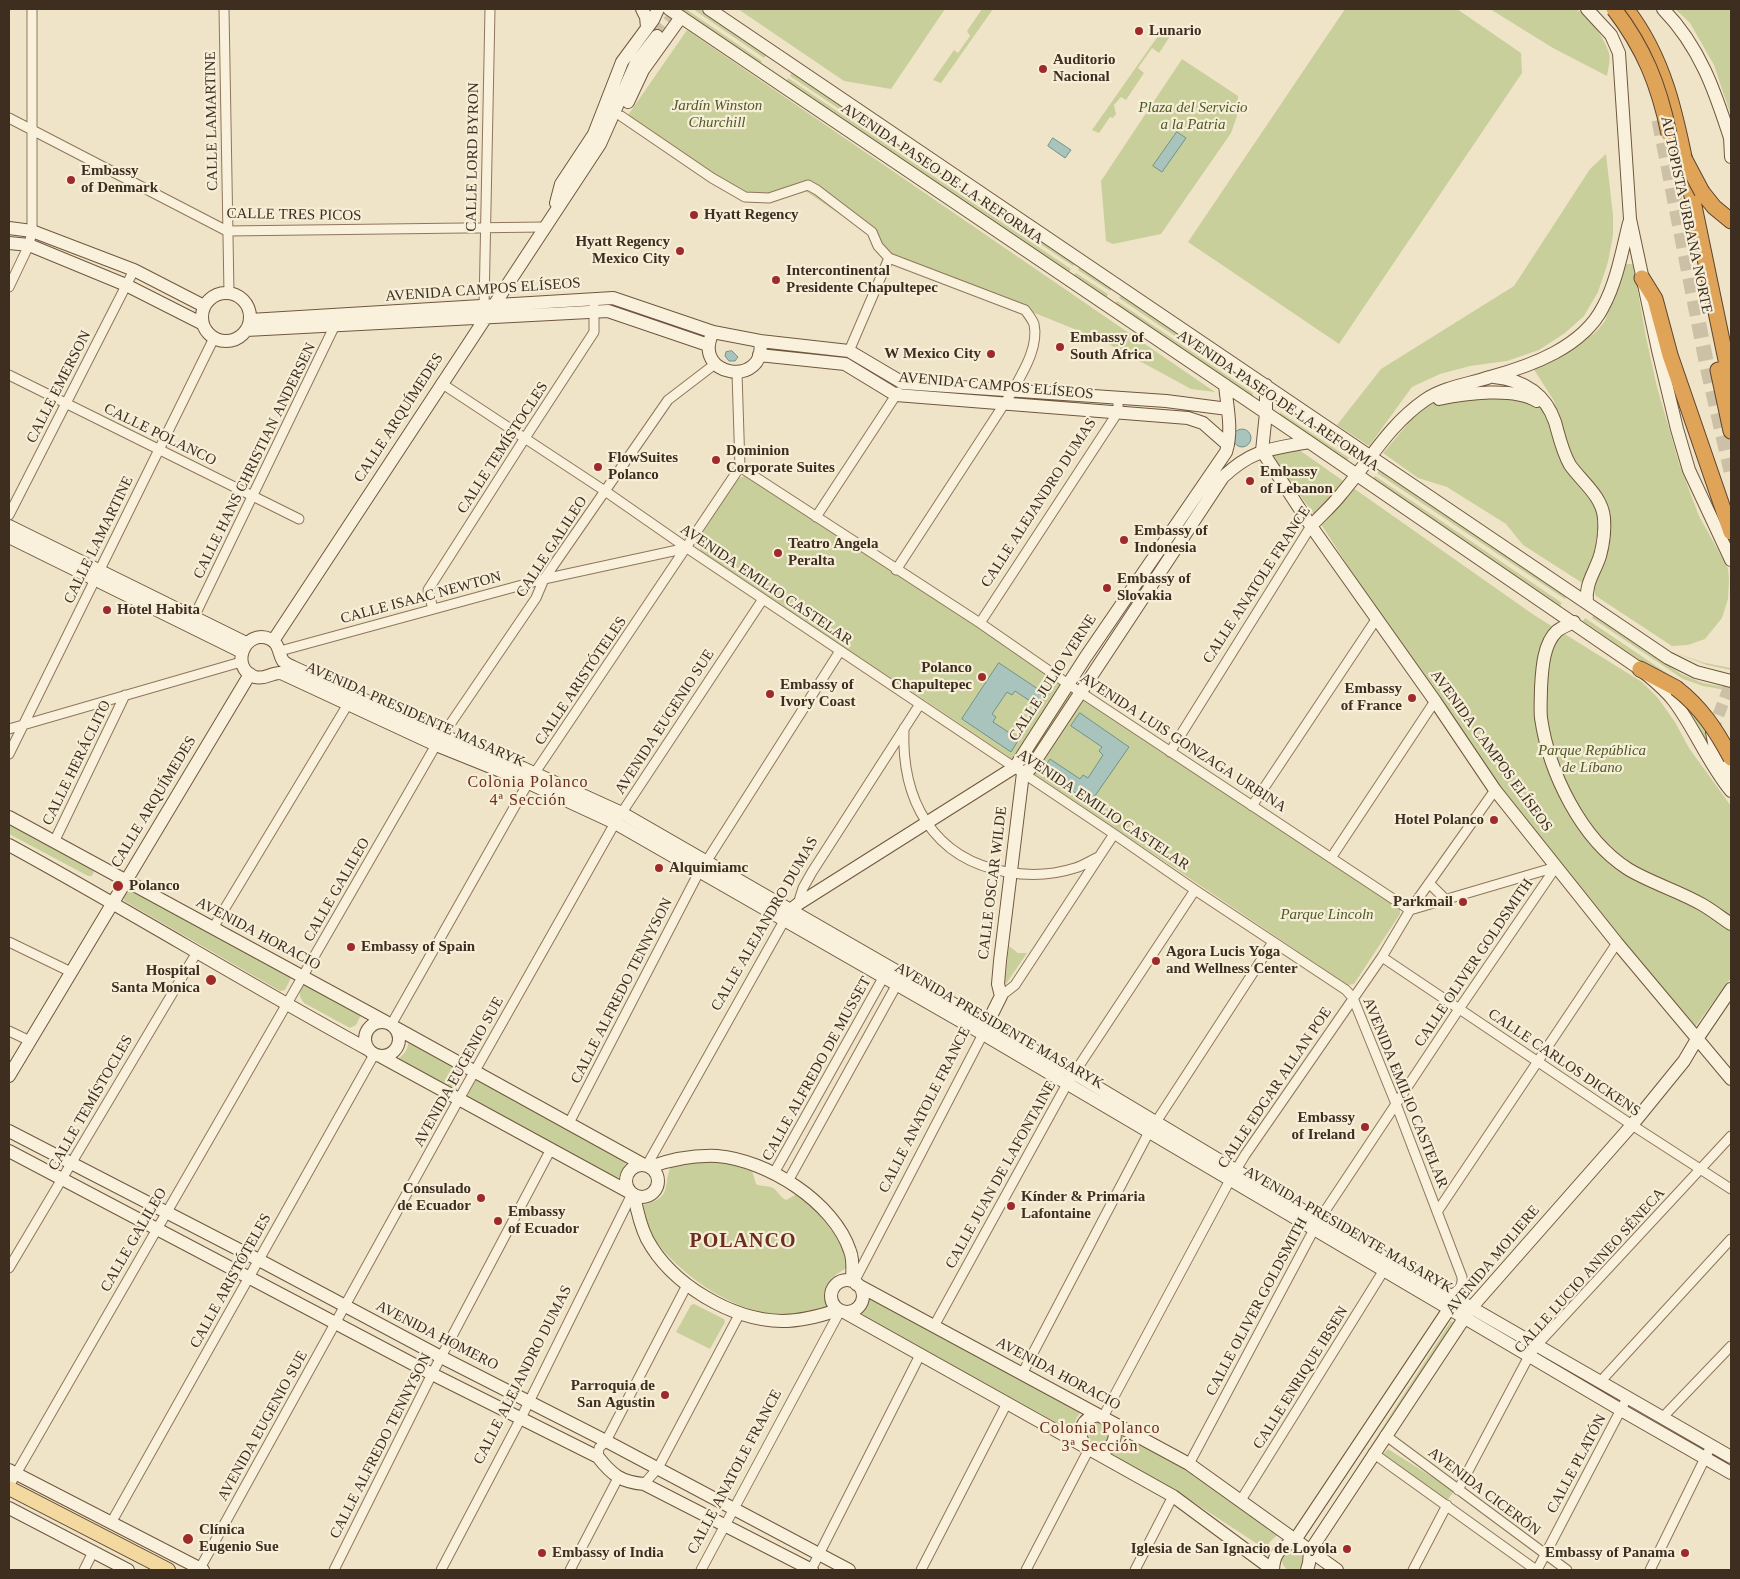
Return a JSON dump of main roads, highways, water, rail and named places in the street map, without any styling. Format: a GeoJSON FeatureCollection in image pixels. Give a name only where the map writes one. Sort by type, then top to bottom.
{"type":"FeatureCollection","features":[{"type":"Feature","properties":{"kind":"highway","name":"AUTOPISTA URBANA NORTE"},"geometry":{"type":"LineString","coordinates":[[1614,9],[1646,58],[1664,107],[1731,431]]}},
{"type":"Feature","properties":{"kind":"highway","name":"AUTOPISTA URBANA NORTE"},"geometry":{"type":"LineString","coordinates":[[1626,9],[1645,36],[1667,85],[1731,384]]}},
{"type":"Feature","properties":{"kind":"highway"},"geometry":{"type":"LineString","coordinates":[[1684,158],[1708,200],[1731,221]]}},
{"type":"Feature","properties":{"kind":"highway"},"geometry":{"type":"LineString","coordinates":[[1642,278],[1655,298],[1681,387],[1706,456],[1731,538]]}},
{"type":"Feature","properties":{"kind":"highway"},"geometry":{"type":"LineString","coordinates":[[1706,456],[1706,471],[1731,538]]}},
{"type":"Feature","properties":{"kind":"highway"},"geometry":{"type":"LineString","coordinates":[[1715,498],[1726,517]]}},
{"type":"Feature","properties":{"kind":"highway"},"geometry":{"type":"LineString","coordinates":[[1640,669],[1675,694],[1693,702],[1708,719],[1731,758]]}},
{"type":"Feature","properties":{"kind":"main road"},"geometry":{"type":"LineString","coordinates":[[9,1487],[168,1570]]}},
{"type":"Feature","properties":{"kind":"water"},"geometry":{"type":"Polygon","coordinates":[[[1177,132],[1186,138],[1162,172],[1153,166],[1177,132]]]}},
{"type":"Feature","properties":{"kind":"water"},"geometry":{"type":"Polygon","coordinates":[[[1053,138],[1071,150],[1065,158],[1048,146],[1053,138]]]}},
{"type":"Feature","properties":{"kind":"water"},"geometry":{"type":"Polygon","coordinates":[[[732,351],[738,357],[735,361],[729,361],[725,356],[726,352],[732,351]]]}},
{"type":"Feature","properties":{"kind":"water"},"geometry":{"type":"Polygon","coordinates":[[[1242,429],[1248,432],[1251,438],[1248,444],[1242,447],[1236,444],[1233,438],[1236,432],[1242,429]]]}},
{"type":"Feature","properties":{"kind":"water"},"geometry":{"type":"Polygon","coordinates":[[[999,663],[1047,695],[1039,707],[1015,691],[1012,695],[1007,692],[992,714],[996,717],[993,722],[1019,739],[1011,752],[962,719],[999,663]]]}},
{"type":"Feature","properties":{"kind":"water"},"geometry":{"type":"Polygon","coordinates":[[[1080,713],[1129,747],[1090,803],[1042,771],[1050,759],[1080,779],[1083,775],[1088,778],[1103,755],[1099,751],[1102,747],[1071,726],[1080,713]]]}},
{"type":"Feature","properties":{"kind":"tunnel"},"geometry":{"type":"LineString","coordinates":[[657,36],[679,9]]}},
{"type":"Feature","properties":{"kind":"tunnel"},"geometry":{"type":"LineString","coordinates":[[1659,120],[1707,366],[1731,471]]}},
{"type":"Feature","properties":{"kind":"tunnel"},"geometry":{"type":"LineString","coordinates":[[1712,732],[1731,682]]}},
{"type":"Feature","properties":{"kind":"place","name":"Lunario"},"geometry":{"type":"Point","coordinates":[1139,31]}},
{"type":"Feature","properties":{"kind":"place","name":"Auditorio Nacional"},"geometry":{"type":"Point","coordinates":[1043,69]}},
{"type":"Feature","properties":{"kind":"place","name":"Embassy of Denmark"},"geometry":{"type":"Point","coordinates":[71,180]}},
{"type":"Feature","properties":{"kind":"place","name":"Hyatt Regency"},"geometry":{"type":"Point","coordinates":[694,215]}},
{"type":"Feature","properties":{"kind":"place","name":"Hyatt Regency Mexico City"},"geometry":{"type":"Point","coordinates":[680,251]}},
{"type":"Feature","properties":{"kind":"place","name":"Intercontinental Presidente Chapultepec"},"geometry":{"type":"Point","coordinates":[776,280]}},
{"type":"Feature","properties":{"kind":"place","name":"Embassy of South Africa"},"geometry":{"type":"Point","coordinates":[1060,347]}},
{"type":"Feature","properties":{"kind":"place","name":"W Mexico City"},"geometry":{"type":"Point","coordinates":[991,354]}},
{"type":"Feature","properties":{"kind":"place","name":"Dominion Corporate Suites"},"geometry":{"type":"Point","coordinates":[716,460]}},
{"type":"Feature","properties":{"kind":"place","name":"FlowSuites Polanco"},"geometry":{"type":"Point","coordinates":[598,467]}},
{"type":"Feature","properties":{"kind":"place","name":"Embassy of Lebanon"},"geometry":{"type":"Point","coordinates":[1250,481]}},
{"type":"Feature","properties":{"kind":"place","name":"Embassy of Indonesia"},"geometry":{"type":"Point","coordinates":[1124,540]}},
{"type":"Feature","properties":{"kind":"place","name":"Teatro Angela Peralta"},"geometry":{"type":"Point","coordinates":[778,553]}},
{"type":"Feature","properties":{"kind":"place","name":"Embassy of Slovakia"},"geometry":{"type":"Point","coordinates":[1107,588]}},
{"type":"Feature","properties":{"kind":"place","name":"Hotel Habita"},"geometry":{"type":"Point","coordinates":[107,610]}},
{"type":"Feature","properties":{"kind":"place","name":"Polanco Chapultepec"},"geometry":{"type":"Point","coordinates":[982,677]}},
{"type":"Feature","properties":{"kind":"place","name":"Embassy of Ivory Coast"},"geometry":{"type":"Point","coordinates":[770,694]}},
{"type":"Feature","properties":{"kind":"place","name":"Embassy of France"},"geometry":{"type":"Point","coordinates":[1412,698]}},
{"type":"Feature","properties":{"kind":"place","name":"Hotel Polanco"},"geometry":{"type":"Point","coordinates":[1494,820]}},
{"type":"Feature","properties":{"kind":"place","name":"Alquimiamc"},"geometry":{"type":"Point","coordinates":[659,868]}},
{"type":"Feature","properties":{"kind":"place","name":"Polanco"},"geometry":{"type":"Point","coordinates":[118,886]}},
{"type":"Feature","properties":{"kind":"place","name":"Parkmail"},"geometry":{"type":"Point","coordinates":[1463,902]}},
{"type":"Feature","properties":{"kind":"place","name":"Embassy of Spain"},"geometry":{"type":"Point","coordinates":[351,947]}},
{"type":"Feature","properties":{"kind":"place","name":"Agora Lucis Yoga and Wellness Center"},"geometry":{"type":"Point","coordinates":[1156,961]}},
{"type":"Feature","properties":{"kind":"place","name":"Hospital Santa Monica"},"geometry":{"type":"Point","coordinates":[211,980]}},
{"type":"Feature","properties":{"kind":"place","name":"Embassy of Ireland"},"geometry":{"type":"Point","coordinates":[1365,1127]}},
{"type":"Feature","properties":{"kind":"place","name":"Consulado de Ecuador"},"geometry":{"type":"Point","coordinates":[481,1198]}},
{"type":"Feature","properties":{"kind":"place","name":"Kínder & Primaria Lafontaine"},"geometry":{"type":"Point","coordinates":[1011,1206]}},
{"type":"Feature","properties":{"kind":"place","name":"Embassy of Ecuador"},"geometry":{"type":"Point","coordinates":[498,1221]}},
{"type":"Feature","properties":{"kind":"place","name":"Parroquia de San Agustin"},"geometry":{"type":"Point","coordinates":[665,1395]}},
{"type":"Feature","properties":{"kind":"place","name":"Clínica Eugenio Sue"},"geometry":{"type":"Point","coordinates":[188,1539]}},
{"type":"Feature","properties":{"kind":"place","name":"Iglesia de San Ignacio de Loyola"},"geometry":{"type":"Point","coordinates":[1347,1549]}},
{"type":"Feature","properties":{"kind":"place","name":"Embassy of India"},"geometry":{"type":"Point","coordinates":[542,1553]}},
{"type":"Feature","properties":{"kind":"place","name":"Embassy of Panama"},"geometry":{"type":"Point","coordinates":[1685,1553]}},
{"type":"Feature","properties":{"kind":"district","name":"Colonia Polanco 4ª Sección"},"geometry":{"type":"Point","coordinates":[528,792]}},
{"type":"Feature","properties":{"kind":"district","name":"POLANCO"},"geometry":{"type":"Point","coordinates":[743,1242]}},
{"type":"Feature","properties":{"kind":"district","name":"Colonia Polanco 3ª Sección"},"geometry":{"type":"Point","coordinates":[1100,1438]}},
{"type":"Feature","properties":{"kind":"park label","name":"Jardín Winston Churchill"},"geometry":{"type":"Point","coordinates":[717,114]}},
{"type":"Feature","properties":{"kind":"park label","name":"Plaza del Servicio a la Patria"},"geometry":{"type":"Point","coordinates":[1193,116]}},
{"type":"Feature","properties":{"kind":"park label","name":"Parque República de Líbano"},"geometry":{"type":"Point","coordinates":[1592,760]}},
{"type":"Feature","properties":{"kind":"park label","name":"Parque Lincoln"},"geometry":{"type":"Point","coordinates":[1327,915]}}]}
